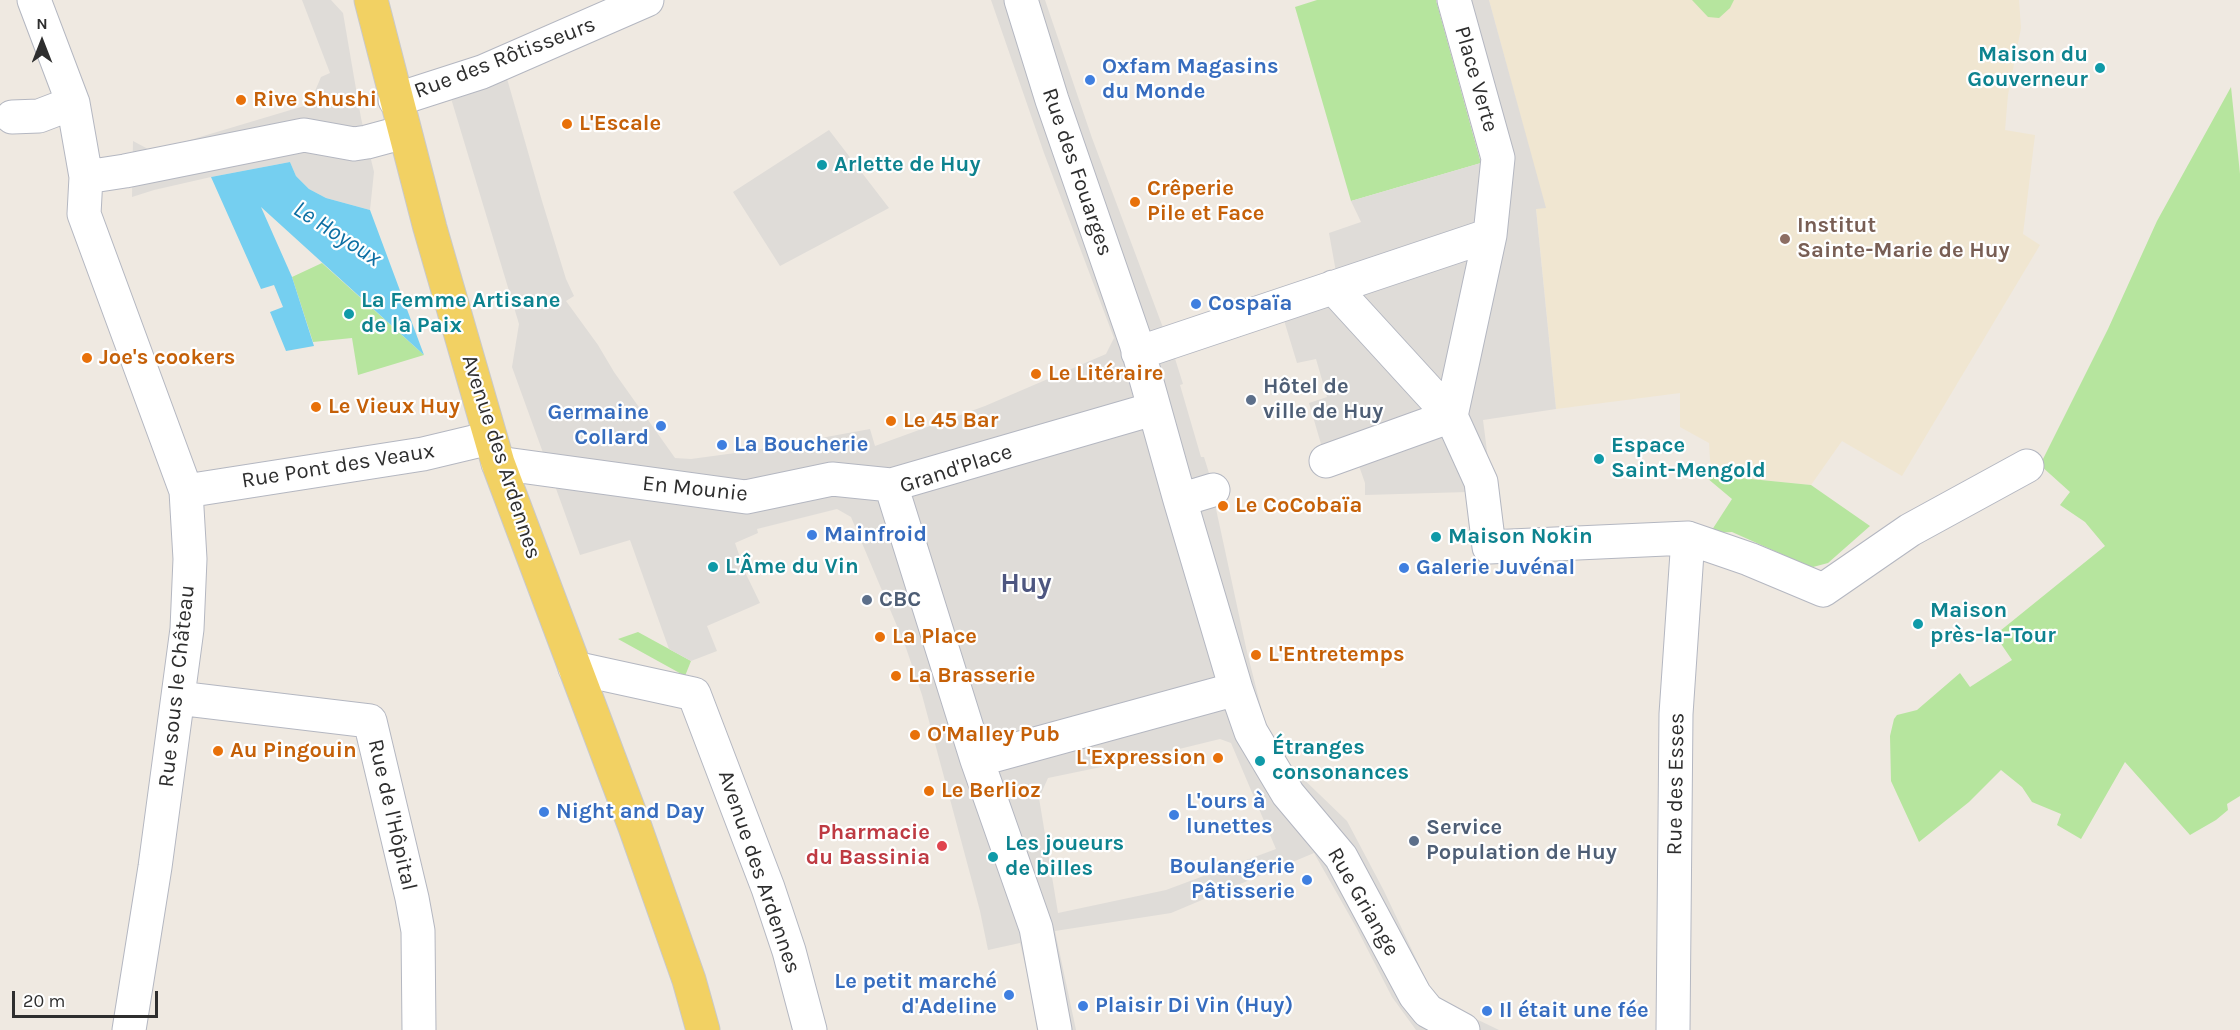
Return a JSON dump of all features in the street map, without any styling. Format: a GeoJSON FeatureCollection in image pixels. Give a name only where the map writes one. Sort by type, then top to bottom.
{"type":"FeatureCollection","features":[{"type":"Feature","properties":{"kind":"main road","name":"Avenue des Ardennes"},"geometry":{"type":"LineString","coordinates":[[370,0],[395,100],[494,451],[689,980],[702,1030]]}},
{"type":"Feature","properties":{"kind":"street","name":"Rue sous le Château"},"geometry":{"type":"LineString","coordinates":[[34,0],[73,103],[86,177],[84,214],[186,491],[190,560],[187,629],[129,1030]]}},
{"type":"Feature","properties":{"kind":"street","name":"Rue des Rôtisseurs"},"geometry":{"type":"LineString","coordinates":[[395,100],[482,72],[646,0]]}},
{"type":"Feature","properties":{"kind":"street","name":"Rue des Fouarges"},"geometry":{"type":"LineString","coordinates":[[1021,0],[1052,100],[1137,348]]}},
{"type":"Feature","properties":{"kind":"street","name":"Place Verte"},"geometry":{"type":"LineString","coordinates":[[1454,0],[1498,158],[1491,235]]}},
{"type":"Feature","properties":{"kind":"street"},"geometry":{"type":"LineString","coordinates":[[12,117],[39,116],[73,103]]}},
{"type":"Feature","properties":{"kind":"street"},"geometry":{"type":"LineString","coordinates":[[86,177],[304,135],[354,144],[404,132]]}},
{"type":"Feature","properties":{"kind":"street"},"geometry":{"type":"LineString","coordinates":[[977,760],[1236,689],[1137,348],[1491,235]]}},
{"type":"Feature","properties":{"kind":"street"},"geometry":{"type":"LineString","coordinates":[[1451,416],[1491,235]]}},
{"type":"Feature","properties":{"kind":"street"},"geometry":{"type":"LineString","coordinates":[[1332,287],[1451,416],[1481,482],[1489,547],[1688,538],[1823,590],[1910,530],[2027,466]]}},
{"type":"Feature","properties":{"kind":"street","name":"Grand'Place"},"geometry":{"type":"LineString","coordinates":[[1055,1030],[1036,928],[977,760],[891,485],[1153,409]]}},
{"type":"Feature","properties":{"kind":"street"},"geometry":{"type":"LineString","coordinates":[[1326,461],[1451,416]]}},
{"type":"Feature","properties":{"kind":"street","name":"En Mounie"},"geometry":{"type":"LineString","coordinates":[[494,451],[746,497],[832,479],[891,485]]}},
{"type":"Feature","properties":{"kind":"street","name":"Rue Pont des Veaux"},"geometry":{"type":"LineString","coordinates":[[186,491],[423,454],[494,451]]}},
{"type":"Feature","properties":{"kind":"street"},"geometry":{"type":"LineString","coordinates":[[1180,500],[1213,490]]}},
{"type":"Feature","properties":{"kind":"street","name":"Rue des Esses"},"geometry":{"type":"LineString","coordinates":[[1673,1030],[1676,714],[1688,538]]}},
{"type":"Feature","properties":{"kind":"street","name":"Avenue des Ardennes"},"geometry":{"type":"LineString","coordinates":[[575,668],[694,694],[768,888],[789,951],[810,1030]]}},
{"type":"Feature","properties":{"kind":"street","name":"Rue Griange"},"geometry":{"type":"LineString","coordinates":[[1236,689],[1251,732],[1288,794],[1341,857],[1415,995],[1428,1011],[1463,1030]]}},
{"type":"Feature","properties":{"kind":"street","name":"Rue de l'Hôpital"},"geometry":{"type":"LineString","coordinates":[[178,698],[370,721],[414,909],[417,931],[419,1030]]}},
{"type":"Feature","properties":{"kind":"shaded area"},"geometry":{"type":"Polygon","coordinates":[[[302,0],[331,0],[343,13],[361,118],[374,172],[370,210],[326,198],[309,189],[296,176],[290,162],[211,177],[132,197],[133,141],[148,149],[180,143],[314,103],[312,98],[321,77],[330,73],[302,0]]]}},
{"type":"Feature","properties":{"kind":"shaded area"},"geometry":{"type":"Polygon","coordinates":[[[991,0],[1045,0],[1092,138],[1172,349],[1183,384],[1180,385],[1201,457],[1204,457],[1213,486],[1213,495],[1247,652],[1265,723],[1291,767],[1347,821],[1384,891],[1429,986],[1447,1005],[1499,1030],[1416,1030],[1392,997],[1314,853],[1171,913],[1055,931],[1076,1030],[1037,1030],[1020,943],[988,950],[980,911],[922,695],[905,645],[851,517],[837,509],[757,529],[758,533],[735,543],[745,572],[760,603],[707,626],[717,651],[691,661],[669,649],[630,540],[580,555],[512,367],[519,324],[450,95],[506,75],[566,279],[574,296],[566,301],[675,458],[691,459],[750,451],[870,429],[875,446],[985,406],[1106,354],[1114,338],[1044,153],[991,0]],[[1220,739],[1048,778],[1039,798],[1058,913],[1166,890],[1276,849],[1231,743],[1220,739]]]}},
{"type":"Feature","properties":{"kind":"shaded area"},"geometry":{"type":"Polygon","coordinates":[[[1436,0],[1489,0],[1546,208],[1536,209],[1556,409],[1483,420],[1493,498],[1468,492],[1365,495],[1365,483],[1358,463],[1328,468],[1309,403],[1327,397],[1316,359],[1297,363],[1283,317],[1336,272],[1329,233],[1361,222],[1351,201],[1481,163],[1436,0]]]}},
{"type":"Feature","properties":{"kind":"shaded area","name":"Institut Sainte-Marie de Huy"},"geometry":{"type":"Polygon","coordinates":[[[1489,0],[2019,0],[2021,28],[2008,95],[2005,130],[2035,135],[2023,234],[2040,245],[1902,476],[1842,441],[1811,485],[1711,475],[1709,443],[1680,427],[1680,393],[1556,409],[1536,208],[1545,208],[1489,0]]]}},
{"type":"Feature","properties":{"kind":"shaded area"},"geometry":{"type":"Polygon","coordinates":[[[829,130],[889,208],[780,266],[733,192],[829,130]]]}},
{"type":"Feature","properties":{"kind":"green space"},"geometry":{"type":"Polygon","coordinates":[[[1317,0],[1436,0],[1481,163],[1351,201],[1295,7],[1317,0]]]}},
{"type":"Feature","properties":{"kind":"green space"},"geometry":{"type":"Polygon","coordinates":[[[1692,0],[1734,0],[1730,8],[1719,18],[1708,17],[1692,0]]]}},
{"type":"Feature","properties":{"kind":"green space"},"geometry":{"type":"Polygon","coordinates":[[[2231,87],[2240,174],[2240,796],[2227,804],[2228,810],[2216,820],[2190,835],[2125,762],[2081,839],[2057,825],[2061,814],[2032,802],[2022,787],[2001,770],[1969,802],[1919,842],[1891,781],[1890,736],[1894,719],[1897,715],[1917,710],[1960,673],[1970,687],[2012,660],[1995,635],[2105,546],[2085,522],[2060,505],[2070,492],[2040,465],[2108,329],[2157,221],[2231,87]]]}},
{"type":"Feature","properties":{"kind":"green space"},"geometry":{"type":"Polygon","coordinates":[[[322,263],[424,355],[358,375],[352,338],[313,342],[292,277],[322,263]]]}},
{"type":"Feature","properties":{"kind":"green space"},"geometry":{"type":"Polygon","coordinates":[[[1711,475],[1811,485],[1870,526],[1828,563],[1813,567],[1806,565],[1732,532],[1710,533],[1732,499],[1707,478],[1711,475]]]}},
{"type":"Feature","properties":{"kind":"green space"},"geometry":{"type":"Polygon","coordinates":[[[638,632],[691,661],[685,676],[618,639],[638,632]]]}},
{"type":"Feature","properties":{"kind":"water","name":"Le Hoyoux"},"geometry":{"type":"Polygon","coordinates":[[[290,162],[296,176],[309,189],[326,198],[370,210],[424,355],[261,207],[292,277],[314,346],[286,351],[270,312],[283,307],[274,285],[261,289],[211,177],[290,162]]]}},
{"type":"Feature","properties":{"kind":"place","name":"Maison du Gouverneur"},"geometry":{"type":"Point","coordinates":[2100,68]}},
{"type":"Feature","properties":{"kind":"place","name":"Oxfam Magasins du Monde"},"geometry":{"type":"Point","coordinates":[1090,80]}},
{"type":"Feature","properties":{"kind":"place","name":"Rive Shushi"},"geometry":{"type":"Point","coordinates":[241,100]}},
{"type":"Feature","properties":{"kind":"place","name":"L'Escale"},"geometry":{"type":"Point","coordinates":[567,124]}},
{"type":"Feature","properties":{"kind":"place","name":"Arlette de Huy"},"geometry":{"type":"Point","coordinates":[822,165]}},
{"type":"Feature","properties":{"kind":"place","name":"Crêperie Pile et Face"},"geometry":{"type":"Point","coordinates":[1135,202]}},
{"type":"Feature","properties":{"kind":"place","name":"Institut Sainte-Marie de Huy"},"geometry":{"type":"Point","coordinates":[1785,239]}},
{"type":"Feature","properties":{"kind":"place","name":"Cospaïa"},"geometry":{"type":"Point","coordinates":[1196,304]}},
{"type":"Feature","properties":{"kind":"place","name":"La Femme Artisane de la Paix"},"geometry":{"type":"Point","coordinates":[349,314]}},
{"type":"Feature","properties":{"kind":"place","name":"Joe's cookers"},"geometry":{"type":"Point","coordinates":[87,358]}},
{"type":"Feature","properties":{"kind":"place","name":"Le Litéraire"},"geometry":{"type":"Point","coordinates":[1036,374]}},
{"type":"Feature","properties":{"kind":"place","name":"Hôtel de ville de Huy"},"geometry":{"type":"Point","coordinates":[1251,400]}},
{"type":"Feature","properties":{"kind":"place","name":"Le Vieux Huy"},"geometry":{"type":"Point","coordinates":[316,407]}},
{"type":"Feature","properties":{"kind":"place","name":"Le 45 Bar"},"geometry":{"type":"Point","coordinates":[891,421]}},
{"type":"Feature","properties":{"kind":"place","name":"Germaine Collard"},"geometry":{"type":"Point","coordinates":[661,426]}},
{"type":"Feature","properties":{"kind":"place","name":"La Boucherie"},"geometry":{"type":"Point","coordinates":[722,445]}},
{"type":"Feature","properties":{"kind":"place","name":"Espace Saint-Mengold"},"geometry":{"type":"Point","coordinates":[1599,459]}},
{"type":"Feature","properties":{"kind":"place","name":"Le CoCobaïa"},"geometry":{"type":"Point","coordinates":[1223,506]}},
{"type":"Feature","properties":{"kind":"place","name":"Mainfroid"},"geometry":{"type":"Point","coordinates":[812,535]}},
{"type":"Feature","properties":{"kind":"place","name":"Maison Nokin"},"geometry":{"type":"Point","coordinates":[1436,537]}},
{"type":"Feature","properties":{"kind":"place","name":"L'Âme du Vin"},"geometry":{"type":"Point","coordinates":[713,567]}},
{"type":"Feature","properties":{"kind":"place","name":"Galerie Juvénal"},"geometry":{"type":"Point","coordinates":[1404,568]}},
{"type":"Feature","properties":{"kind":"place","name":"CBC"},"geometry":{"type":"Point","coordinates":[867,600]}},
{"type":"Feature","properties":{"kind":"place","name":"Maison près-la-Tour"},"geometry":{"type":"Point","coordinates":[1918,624]}},
{"type":"Feature","properties":{"kind":"place","name":"La Place"},"geometry":{"type":"Point","coordinates":[880,637]}},
{"type":"Feature","properties":{"kind":"place","name":"L'Entretemps"},"geometry":{"type":"Point","coordinates":[1256,655]}},
{"type":"Feature","properties":{"kind":"place","name":"La Brasserie"},"geometry":{"type":"Point","coordinates":[896,676]}},
{"type":"Feature","properties":{"kind":"place","name":"O'Malley Pub"},"geometry":{"type":"Point","coordinates":[915,735]}},
{"type":"Feature","properties":{"kind":"place","name":"Au Pingouin"},"geometry":{"type":"Point","coordinates":[218,751]}},
{"type":"Feature","properties":{"kind":"place","name":"L'Expression"},"geometry":{"type":"Point","coordinates":[1218,758]}},
{"type":"Feature","properties":{"kind":"place","name":"Étranges consonances"},"geometry":{"type":"Point","coordinates":[1260,761]}},
{"type":"Feature","properties":{"kind":"place","name":"Le Berlioz"},"geometry":{"type":"Point","coordinates":[929,791]}},
{"type":"Feature","properties":{"kind":"place","name":"Night and Day"},"geometry":{"type":"Point","coordinates":[544,812]}},
{"type":"Feature","properties":{"kind":"place","name":"L'ours à lunettes"},"geometry":{"type":"Point","coordinates":[1174,815]}},
{"type":"Feature","properties":{"kind":"place","name":"Service Population de Huy"},"geometry":{"type":"Point","coordinates":[1414,841]}},
{"type":"Feature","properties":{"kind":"place","name":"Pharmacie du Bassinia"},"geometry":{"type":"Point","coordinates":[942,846]}},
{"type":"Feature","properties":{"kind":"place","name":"Les joueurs de billes"},"geometry":{"type":"Point","coordinates":[993,857]}},
{"type":"Feature","properties":{"kind":"place","name":"Boulangerie Pâtisserie"},"geometry":{"type":"Point","coordinates":[1307,880]}},
{"type":"Feature","properties":{"kind":"place","name":"Le petit marché d'Adeline"},"geometry":{"type":"Point","coordinates":[1009,995]}},
{"type":"Feature","properties":{"kind":"place","name":"Plaisir Di Vin (Huy)"},"geometry":{"type":"Point","coordinates":[1083,1006]}},
{"type":"Feature","properties":{"kind":"place","name":"Il était une fée"},"geometry":{"type":"Point","coordinates":[1487,1011]}},
{"type":"Feature","properties":{"kind":"district","name":"Huy"},"geometry":{"type":"Point","coordinates":[1026,584]}}]}
